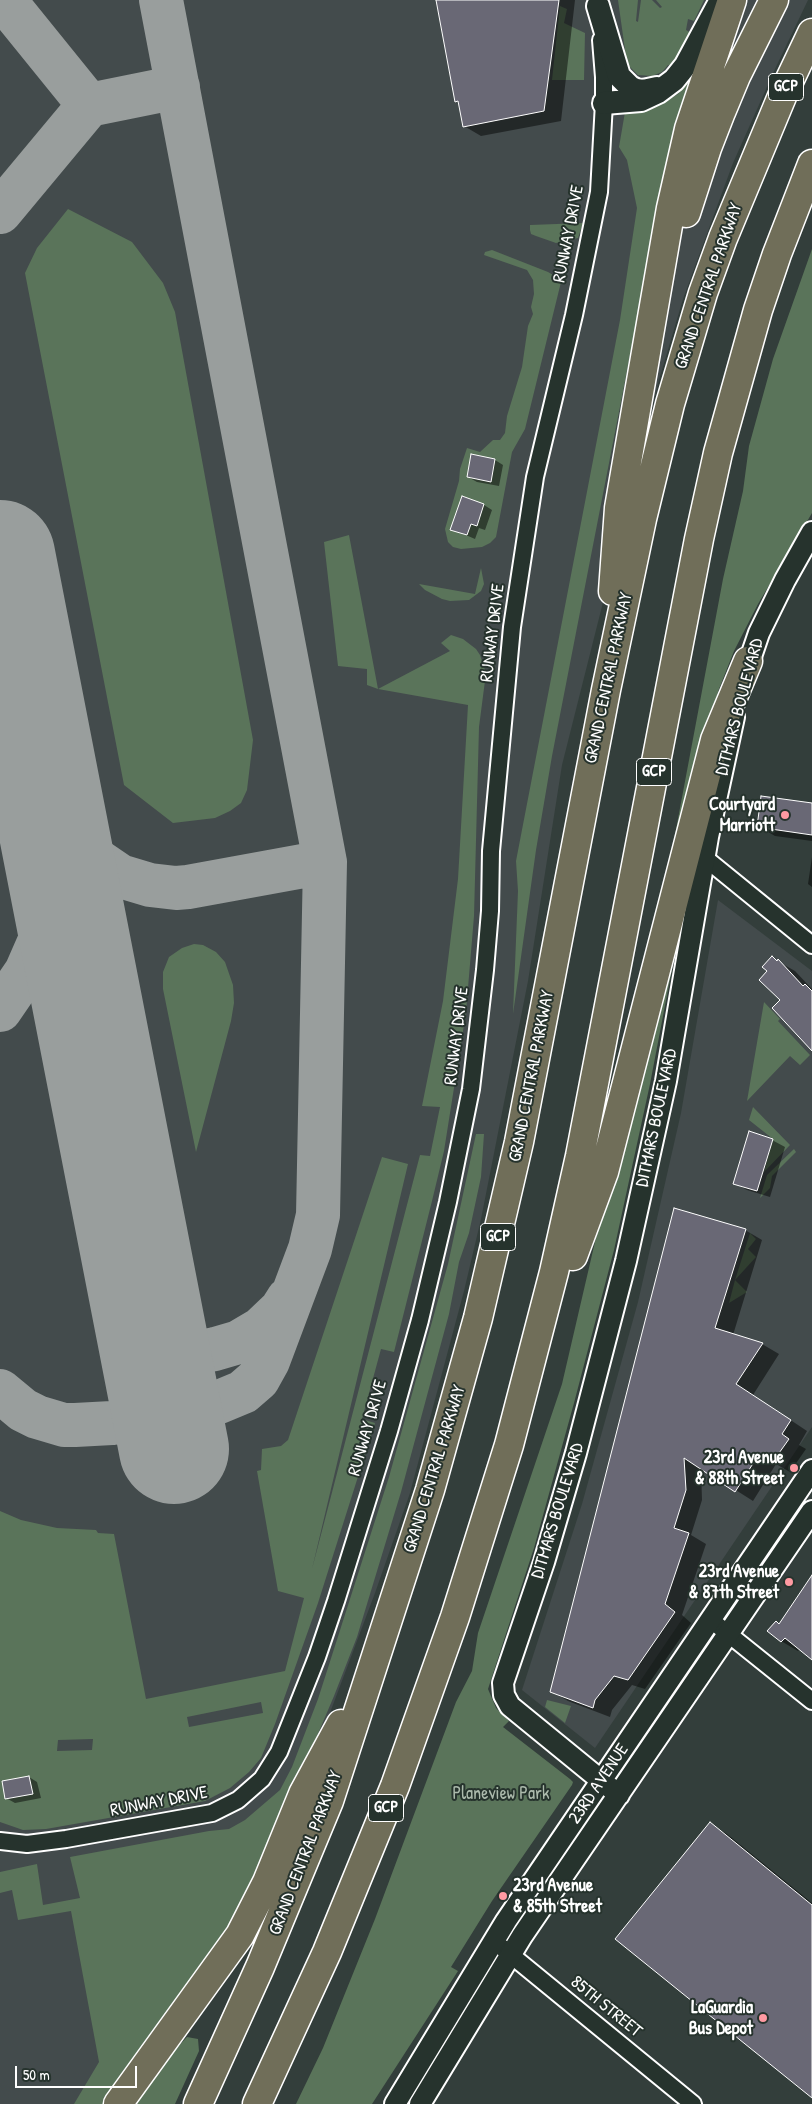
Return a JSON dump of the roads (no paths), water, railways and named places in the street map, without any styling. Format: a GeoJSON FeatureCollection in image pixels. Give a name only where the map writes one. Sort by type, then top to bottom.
{"type":"FeatureCollection","features":[{"type":"Feature","properties":{"kind":"highway"},"geometry":{"type":"LineString","coordinates":[[606,690],[618,521],[655,291],[679,170],[700,94],[732,0]]}},
{"type":"Feature","properties":{"kind":"highway"},"geometry":{"type":"LineString","coordinates":[[638,406],[675,252],[707,148],[736,76],[774,0]]}},
{"type":"Feature","properties":{"kind":"highway","name":"GRAND CENTRAL PARKWAY"},"geometry":{"type":"LineString","coordinates":[[198,2104],[260,1967],[329,1801],[430,1490],[456,1403],[500,1230],[534,1069],[565,895],[606,690],[670,404],[703,293],[748,175],[812,33]]}},
{"type":"Feature","properties":{"kind":"highway","name":"GCP"},"geometry":{"type":"LineString","coordinates":[[257,2104],[331,1943],[395,1786],[472,1568],[525,1388],[580,1156],[699,539],[718,453],[758,310],[777,254],[812,164]]}},
{"type":"Feature","properties":{"kind":"highway"},"geometry":{"type":"LineString","coordinates":[[525,1388],[604,1172],[715,740],[748,661]]}},
{"type":"Feature","properties":{"kind":"highway"},"geometry":{"type":"LineString","coordinates":[[118,2104],[240,1934],[267,1882],[303,1794],[375,1659]]}},
{"type":"Feature","properties":{"kind":"main road"},"geometry":{"type":"LineString","coordinates":[[604,103],[641,100],[658,92],[674,80],[686,65],[721,0]]}},
{"type":"Feature","properties":{"kind":"main road"},"geometry":{"type":"LineString","coordinates":[[597,3],[616,69],[623,82],[630,87],[643,91],[663,86],[674,80]]}},
{"type":"Feature","properties":{"kind":"street","name":"RUNWAY DRIVE"},"geometry":{"type":"LineString","coordinates":[[0,1841],[26,1844],[50,1842],[212,1813],[229,1806],[254,1787],[275,1761],[317,1657],[369,1497],[405,1375],[435,1261],[472,1089],[485,970],[490,911],[491,851],[512,627],[535,477],[574,315],[599,192],[604,77],[597,3]]}},
{"type":"Feature","properties":{"kind":"street","name":"DITMARS BOULEVARD"},"geometry":{"type":"LineString","coordinates":[[601,1780],[510,1706],[504,1695],[503,1683],[544,1562],[576,1453],[638,1209],[666,1081],[724,761],[748,661],[771,608],[812,532]]}},
{"type":"Feature","properties":{"kind":"street"},"geometry":{"type":"LineString","coordinates":[[705,858],[812,945]]}},
{"type":"Feature","properties":{"kind":"street","name":"23RD AVENUE"},"geometry":{"type":"LineString","coordinates":[[395,2104],[494,1941],[812,1470]]}},
{"type":"Feature","properties":{"kind":"street","name":"23RD AVENUE"},"geometry":{"type":"LineString","coordinates":[[420,2104],[510,1955],[812,1511]]}},
{"type":"Feature","properties":{"kind":"street"},"geometry":{"type":"LineString","coordinates":[[711,1620],[812,1701]]}},
{"type":"Feature","properties":{"kind":"street"},"geometry":{"type":"LineString","coordinates":[[601,1780],[619,1795]]}},
{"type":"Feature","properties":{"kind":"street","name":"85TH STREET"},"geometry":{"type":"LineString","coordinates":[[494,1941],[693,2104]]}},
{"type":"Feature","properties":{"kind":"place","name":"Courtyard Marriott"},"geometry":{"type":"Point","coordinates":[785,815]}},
{"type":"Feature","properties":{"kind":"place","name":"23rd Avenue & 88th Street"},"geometry":{"type":"Point","coordinates":[794,1468]}},
{"type":"Feature","properties":{"kind":"place","name":"23rd Avenue & 87th Street"},"geometry":{"type":"Point","coordinates":[789,1582]}},
{"type":"Feature","properties":{"kind":"place","name":"23rd Avenue & 85th Street"},"geometry":{"type":"Point","coordinates":[503,1896]}},
{"type":"Feature","properties":{"kind":"place","name":"LaGuardia Bus Depot"},"geometry":{"type":"Point","coordinates":[763,2018]}},
{"type":"Feature","properties":{"kind":"park label","name":"Planeview Park"},"geometry":{"type":"Point","coordinates":[501,1794]}}]}
